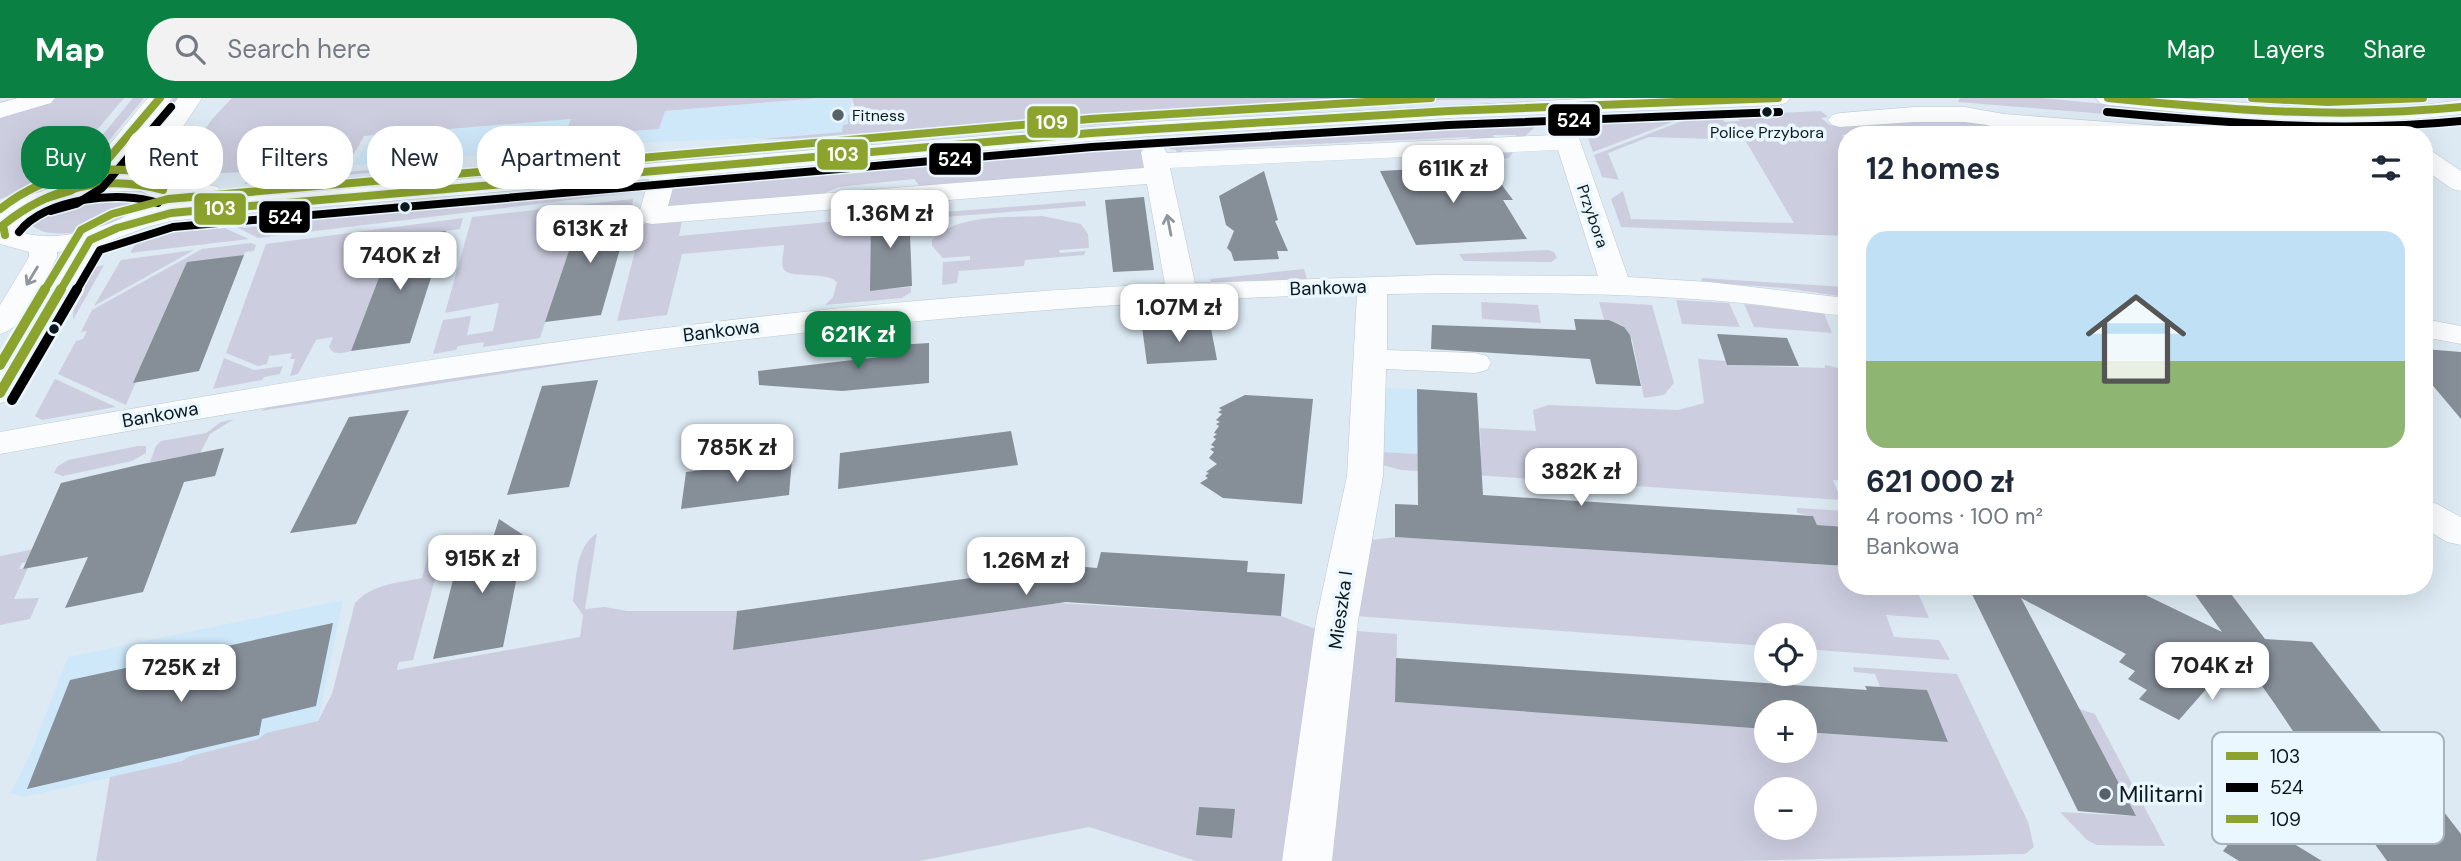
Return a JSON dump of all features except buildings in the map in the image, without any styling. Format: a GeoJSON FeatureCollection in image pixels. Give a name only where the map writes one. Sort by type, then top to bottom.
{"type":"FeatureCollection","features":[{"type":"Feature","properties":{"kind":"street"},"geometry":{"type":"LineString","coordinates":[[0,111],[43,98]]}},
{"type":"Feature","properties":{"kind":"street"},"geometry":{"type":"LineString","coordinates":[[70,191],[92,178],[160,98]]}},
{"type":"Feature","properties":{"kind":"street"},"geometry":{"type":"LineString","coordinates":[[170,126],[190,98]]}},
{"type":"Feature","properties":{"kind":"street"},"geometry":{"type":"LineString","coordinates":[[125,184],[113,183],[70,191],[29,206],[6,222],[2,228],[15,241],[38,244],[97,235],[136,222],[191,211],[908,148],[1150,129],[1777,98]]}},
{"type":"Feature","properties":{"kind":"street"},"geometry":{"type":"LineString","coordinates":[[1941,98],[1963,114]]}},
{"type":"Feature","properties":{"kind":"street"},"geometry":{"type":"LineString","coordinates":[[2108,98],[2266,116],[2373,118],[2461,107]]}},
{"type":"Feature","properties":{"kind":"street"},"geometry":{"type":"LineString","coordinates":[[2165,103],[2334,107],[2419,98]]}},
{"type":"Feature","properties":{"kind":"street","name":"Przybora"},"geometry":{"type":"LineString","coordinates":[[1556,107],[1616,286]]}},
{"type":"Feature","properties":{"kind":"street"},"geometry":{"type":"LineString","coordinates":[[1840,120],[1963,114],[2079,126]]}},
{"type":"Feature","properties":{"kind":"street"},"geometry":{"type":"LineString","coordinates":[[2373,118],[2383,126]]}},
{"type":"Feature","properties":{"kind":"street"},"geometry":{"type":"LineString","coordinates":[[1995,119],[2012,126]]}},
{"type":"Feature","properties":{"kind":"street"},"geometry":{"type":"LineString","coordinates":[[1150,129],[1181,283]]}},
{"type":"Feature","properties":{"kind":"street"},"geometry":{"type":"LineString","coordinates":[[665,169],[652,216],[1158,168],[1568,142]]}},
{"type":"Feature","properties":{"kind":"street"},"geometry":{"type":"LineString","coordinates":[[161,189],[198,194],[684,152],[908,148]]}},
{"type":"Feature","properties":{"kind":"street"},"geometry":{"type":"LineString","coordinates":[[2433,163],[2459,180]]}},
{"type":"Feature","properties":{"kind":"street"},"geometry":{"type":"LineString","coordinates":[[136,222],[161,206],[166,198],[155,189]]}},
{"type":"Feature","properties":{"kind":"street"},"geometry":{"type":"LineString","coordinates":[[1181,283],[1198,267],[1186,206]]}},
{"type":"Feature","properties":{"kind":"street"},"geometry":{"type":"LineString","coordinates":[[0,393],[87,245],[97,235]]}},
{"type":"Feature","properties":{"kind":"street"},"geometry":{"type":"LineString","coordinates":[[0,325],[13,309],[43,257],[43,248],[38,244]]}},
{"type":"Feature","properties":{"kind":"street","name":"Bankowa"},"geometry":{"type":"LineString","coordinates":[[0,443],[281,392],[598,345],[1181,283],[1491,283],[1616,286]]}},
{"type":"Feature","properties":{"kind":"street","name":"Mieszka I"},"geometry":{"type":"LineString","coordinates":[[1307,861],[1337,621],[1365,476],[1373,297],[1370,285]]}},
{"type":"Feature","properties":{"kind":"street"},"geometry":{"type":"LineString","coordinates":[[1616,286],[1755,295],[1838,306]]}},
{"type":"Feature","properties":{"kind":"street"},"geometry":{"type":"LineString","coordinates":[[2433,330],[2461,335]]}},
{"type":"Feature","properties":{"kind":"street"},"geometry":{"type":"LineString","coordinates":[[1370,359],[1475,363]]}},
{"type":"Feature","properties":{"kind":"street"},"geometry":{"type":"LineString","coordinates":[[2433,517],[2461,533]]}},
{"type":"Feature","properties":{"kind":"shaded area"},"geometry":{"type":"Polygon","coordinates":[[[56,98],[124,98],[100,126],[21,126],[21,189],[30,189],[0,199],[0,114],[56,98]]]}},
{"type":"Feature","properties":{"kind":"shaded area"},"geometry":{"type":"Polygon","coordinates":[[[133,98],[144,98],[111,138],[110,126],[133,98]]]}},
{"type":"Feature","properties":{"kind":"shaded area"},"geometry":{"type":"Polygon","coordinates":[[[173,98],[178,98],[159,126],[150,126],[173,98]]]}},
{"type":"Feature","properties":{"kind":"shaded area"},"geometry":{"type":"Polygon","coordinates":[[[232,98],[820,98],[665,111],[659,129],[645,130],[645,126],[569,126],[571,119],[463,128],[367,126],[367,136],[364,136],[353,155],[353,126],[237,126],[237,172],[223,173],[223,126],[207,126],[232,98]]]}},
{"type":"Feature","properties":{"kind":"shaded area"},"geometry":{"type":"Polygon","coordinates":[[[820,98],[851,98],[852,131],[764,138],[645,142],[645,126],[490,126],[820,98]]]}},
{"type":"Feature","properties":{"kind":"shaded area"},"geometry":{"type":"Polygon","coordinates":[[[852,98],[1552,98],[1387,101],[1273,108],[1215,116],[919,138],[759,139],[842,132],[843,125],[848,124],[848,116],[855,108],[852,98]]]}},
{"type":"Feature","properties":{"kind":"shaded area"},"geometry":{"type":"Polygon","coordinates":[[[1960,98],[2042,98],[2185,112],[2237,120],[2350,126],[2250,126],[1958,102],[1960,98]]]}},
{"type":"Feature","properties":{"kind":"shaded area"},"geometry":{"type":"Polygon","coordinates":[[[1821,111],[1828,117],[1821,118],[1830,125],[1971,119],[1991,126],[1838,126],[1838,236],[1621,227],[1611,199],[1623,191],[1631,219],[1794,223],[1745,140],[1649,137],[1608,153],[1619,180],[1602,177],[1594,155],[1695,116],[1719,116],[1725,122],[1740,121],[1735,115],[1821,111]]]}},
{"type":"Feature","properties":{"kind":"shaded area"},"geometry":{"type":"Polygon","coordinates":[[[1605,114],[1691,115],[1593,152],[1584,121],[1605,114]]]}},
{"type":"Feature","properties":{"kind":"shaded area"},"geometry":{"type":"Polygon","coordinates":[[[1510,117],[1531,118],[1538,124],[1520,141],[1516,135],[1493,135],[1497,142],[1474,143],[1469,137],[1182,150],[1182,157],[1178,157],[1176,150],[1170,149],[1167,140],[1172,137],[1510,117]]]}},
{"type":"Feature","properties":{"kind":"shaded area"},"geometry":{"type":"Polygon","coordinates":[[[477,127],[477,155],[463,156],[463,128],[477,127]]]}},
{"type":"Feature","properties":{"kind":"shaded area"},"geometry":{"type":"Polygon","coordinates":[[[1145,139],[1150,162],[1138,171],[928,189],[914,179],[838,187],[813,199],[681,211],[664,205],[669,178],[1145,139]]]}},
{"type":"Feature","properties":{"kind":"shaded area"},"geometry":{"type":"Polygon","coordinates":[[[367,144],[367,164],[353,165],[367,144]]]}},
{"type":"Feature","properties":{"kind":"shaded area"},"geometry":{"type":"Polygon","coordinates":[[[1515,149],[1509,158],[1500,159],[1419,163],[1413,158],[1429,157],[1428,153],[1515,149]]]}},
{"type":"Feature","properties":{"kind":"shaded area"},"geometry":{"type":"Polygon","coordinates":[[[741,155],[645,164],[645,161],[741,155]]]}},
{"type":"Feature","properties":{"kind":"shaded area"},"geometry":{"type":"Polygon","coordinates":[[[125,157],[125,174],[111,175],[125,157]]]}},
{"type":"Feature","properties":{"kind":"shaded area"},"geometry":{"type":"Polygon","coordinates":[[[367,170],[367,173],[353,174],[353,171],[367,170]]]}},
{"type":"Feature","properties":{"kind":"shaded area"},"geometry":{"type":"Polygon","coordinates":[[[477,173],[477,179],[463,181],[463,175],[477,173]]]}},
{"type":"Feature","properties":{"kind":"shaded area"},"geometry":{"type":"Polygon","coordinates":[[[655,179],[651,190],[258,238],[227,222],[246,220],[243,228],[260,226],[265,218],[555,189],[645,189],[645,180],[655,179]]]}},
{"type":"Feature","properties":{"kind":"shaded area"},"geometry":{"type":"Polygon","coordinates":[[[367,184],[367,189],[231,201],[236,196],[311,189],[353,189],[353,185],[367,184]]]}},
{"type":"Feature","properties":{"kind":"shaded area"},"geometry":{"type":"Polygon","coordinates":[[[125,191],[141,196],[143,203],[134,211],[106,225],[72,233],[56,233],[42,231],[32,225],[36,216],[58,203],[87,195],[125,191]]]}},
{"type":"Feature","properties":{"kind":"shaded area"},"geometry":{"type":"Polygon","coordinates":[[[633,199],[632,207],[582,212],[540,338],[483,347],[484,342],[433,354],[443,320],[471,316],[467,335],[493,331],[499,303],[445,313],[472,217],[633,199]]]}},
{"type":"Feature","properties":{"kind":"shaded area"},"geometry":{"type":"Polygon","coordinates":[[[1085,201],[1086,206],[931,218],[932,213],[1085,201]]]}},
{"type":"Feature","properties":{"kind":"shaded area"},"geometry":{"type":"Polygon","coordinates":[[[871,213],[870,290],[911,287],[911,292],[902,298],[825,305],[833,297],[837,282],[824,276],[786,272],[782,266],[784,245],[682,254],[667,315],[617,321],[642,224],[682,220],[679,236],[849,220],[850,215],[871,213]]]}},
{"type":"Feature","properties":{"kind":"shaded area"},"geometry":{"type":"Polygon","coordinates":[[[1042,216],[1081,224],[1088,234],[1089,248],[1059,250],[1060,253],[1086,251],[1084,255],[1025,260],[1024,266],[959,271],[957,283],[942,285],[943,262],[970,260],[970,256],[943,258],[932,246],[932,240],[943,231],[969,221],[1042,216]]]}},
{"type":"Feature","properties":{"kind":"shaded area"},"geometry":{"type":"Polygon","coordinates":[[[463,218],[460,229],[394,238],[351,351],[333,352],[329,347],[333,337],[316,340],[298,374],[290,376],[295,359],[290,359],[292,353],[269,356],[267,364],[258,366],[226,353],[266,244],[463,218]]]}},
{"type":"Feature","properties":{"kind":"shaded area"},"geometry":{"type":"Polygon","coordinates":[[[220,226],[249,239],[130,253],[137,242],[147,236],[220,226]]]}},
{"type":"Feature","properties":{"kind":"shaded area"},"geometry":{"type":"Polygon","coordinates":[[[251,243],[256,245],[254,251],[245,252],[244,255],[187,264],[126,405],[58,374],[76,341],[83,339],[87,331],[81,332],[92,310],[202,249],[251,243]]]}},
{"type":"Feature","properties":{"kind":"shaded area"},"geometry":{"type":"Polygon","coordinates":[[[194,250],[94,306],[121,260],[194,250]]]}},
{"type":"Feature","properties":{"kind":"shaded area"},"geometry":{"type":"Polygon","coordinates":[[[1548,250],[1554,252],[1557,258],[1551,262],[1464,261],[1459,254],[1548,250]]]}},
{"type":"Feature","properties":{"kind":"shaded area"},"geometry":{"type":"Polygon","coordinates":[[[104,265],[73,320],[74,294],[88,269],[104,265]]]}},
{"type":"Feature","properties":{"kind":"shaded area"},"geometry":{"type":"Polygon","coordinates":[[[1304,269],[1307,279],[1211,282],[1210,279],[1304,269]]]}},
{"type":"Feature","properties":{"kind":"shaded area"},"geometry":{"type":"Polygon","coordinates":[[[1702,278],[1838,286],[1838,296],[1784,288],[1701,282],[1702,278]]]}},
{"type":"Feature","properties":{"kind":"shaded area"},"geometry":{"type":"Polygon","coordinates":[[[1676,300],[1729,303],[1740,327],[1682,324],[1676,300]]]}},
{"type":"Feature","properties":{"kind":"shaded area"},"geometry":{"type":"Polygon","coordinates":[[[1481,302],[1538,305],[1541,323],[1482,319],[1481,302]]]}},
{"type":"Feature","properties":{"kind":"shaded area"},"geometry":{"type":"Polygon","coordinates":[[[1599,302],[1652,305],[1674,383],[1664,395],[1644,398],[1632,339],[1628,338],[1622,325],[1605,323],[1599,302]]]}},
{"type":"Feature","properties":{"kind":"shaded area"},"geometry":{"type":"Polygon","coordinates":[[[1744,304],[1824,313],[1832,333],[1754,327],[1744,304]]]}},
{"type":"Feature","properties":{"kind":"shaded area"},"geometry":{"type":"Polygon","coordinates":[[[634,351],[639,353],[260,411],[279,402],[634,351]]]}},
{"type":"Feature","properties":{"kind":"shaded area"},"geometry":{"type":"Polygon","coordinates":[[[224,358],[254,370],[283,366],[280,374],[264,377],[262,380],[213,389],[224,358]]]}},
{"type":"Feature","properties":{"kind":"shaded area"},"geometry":{"type":"Polygon","coordinates":[[[1698,359],[1726,361],[1728,365],[1825,368],[1825,365],[1838,368],[1838,480],[1833,480],[1838,500],[1401,470],[1382,465],[1379,452],[1481,457],[1480,428],[1536,431],[1533,410],[1548,405],[1678,410],[1704,403],[1698,359]]]}},
{"type":"Feature","properties":{"kind":"shaded area"},"geometry":{"type":"Polygon","coordinates":[[[55,379],[116,407],[42,420],[35,416],[55,379]]]}},
{"type":"Feature","properties":{"kind":"shaded area"},"geometry":{"type":"Polygon","coordinates":[[[1379,387],[1477,393],[1481,457],[1379,452],[1379,387]]]}},
{"type":"Feature","properties":{"kind":"shaded area"},"geometry":{"type":"Polygon","coordinates":[[[234,419],[210,434],[200,453],[150,462],[156,446],[161,441],[206,433],[221,422],[234,419]]]}},
{"type":"Feature","properties":{"kind":"shaded area"},"geometry":{"type":"Polygon","coordinates":[[[146,446],[146,453],[132,461],[63,476],[54,473],[57,467],[68,460],[146,446]]]}},
{"type":"Feature","properties":{"kind":"shaded area"},"geometry":{"type":"Polygon","coordinates":[[[1797,508],[1838,511],[1838,526],[1817,525],[1813,516],[1797,513],[1797,508]]]}},
{"type":"Feature","properties":{"kind":"shaded area"},"geometry":{"type":"Polygon","coordinates":[[[597,533],[585,609],[605,607],[627,611],[737,611],[733,650],[1059,603],[1281,616],[1318,630],[1286,861],[1196,861],[1089,827],[919,861],[96,861],[110,777],[182,761],[190,756],[258,739],[266,733],[318,721],[332,694],[355,603],[377,588],[422,578],[431,545],[445,542],[413,660],[399,662],[397,670],[580,637],[583,615],[573,601],[577,572],[585,546],[597,533]]]}},
{"type":"Feature","properties":{"kind":"shaded area"},"geometry":{"type":"Polygon","coordinates":[[[1395,537],[1838,565],[1838,595],[1919,595],[1929,618],[1886,615],[1894,637],[1939,640],[1950,660],[1817,650],[1817,623],[1754,623],[1754,645],[1355,616],[1364,541],[1395,537]]]}},
{"type":"Feature","properties":{"kind":"shaded area"},"geometry":{"type":"Polygon","coordinates":[[[55,545],[53,563],[40,566],[42,559],[22,563],[19,569],[28,568],[14,599],[39,598],[30,619],[0,625],[0,556],[55,545]]]}},
{"type":"Feature","properties":{"kind":"shaded area"},"geometry":{"type":"Polygon","coordinates":[[[343,600],[318,721],[266,733],[258,739],[190,756],[182,761],[24,797],[10,793],[30,755],[68,657],[343,600]]]}},
{"type":"Feature","properties":{"kind":"shaded area"},"geometry":{"type":"Polygon","coordinates":[[[1345,630],[1397,634],[1396,702],[1754,728],[1754,763],[1817,763],[1817,733],[1947,742],[1927,690],[1880,687],[1875,674],[1854,672],[1853,667],[1957,674],[2028,822],[2034,847],[2025,854],[1736,861],[1326,861],[1345,630]]]}},
{"type":"Feature","properties":{"kind":"shaded area"},"geometry":{"type":"Polygon","coordinates":[[[2079,709],[2095,714],[2165,846],[2097,845],[2087,840],[2060,812],[2135,816],[2079,709]]]}},
{"type":"Feature","properties":{"kind":"transit line","name":"103"},"geometry":{"type":"LineString","coordinates":[[47,198],[70,191],[92,178],[160,98]]}},
{"type":"Feature","properties":{"kind":"transit line","name":"109"},"geometry":{"type":"LineString","coordinates":[[0,365],[81,230],[112,214],[168,199],[1090,119],[1431,98]]}},
{"type":"Feature","properties":{"kind":"transit line","name":"103"},"geometry":{"type":"LineString","coordinates":[[0,393],[90,240],[117,228],[171,213],[1091,133],[1448,111],[1778,98]]}},
{"type":"Feature","properties":{"kind":"transit line","name":"103"},"geometry":{"type":"LineString","coordinates":[[2108,98],[2284,113],[2372,114],[2461,107]]}},
{"type":"Feature","properties":{"kind":"transit line","name":"109"},"geometry":{"type":"LineString","coordinates":[[2252,98],[2328,102],[2423,98]]}},
{"type":"Feature","properties":{"kind":"transit line","name":"524"},"geometry":{"type":"LineString","coordinates":[[51,211],[76,204],[102,188],[171,107]]}},
{"type":"Feature","properties":{"kind":"transit line","name":"524"},"geometry":{"type":"LineString","coordinates":[[12,400],[100,250],[173,227],[1092,147],[1449,125],[1779,112]]}},
{"type":"Feature","properties":{"kind":"transit line","name":"524"},"geometry":{"type":"LineString","coordinates":[[2107,112],[2269,126]]}},
{"type":"Feature","properties":{"kind":"transit line","name":"524"},"geometry":{"type":"LineString","coordinates":[[2417,126],[2461,121]]}},
{"type":"Feature","properties":{"kind":"transit line","name":"109"},"geometry":{"type":"LineString","coordinates":[[0,209],[16,196],[57,178],[80,172],[125,169]]}},
{"type":"Feature","properties":{"kind":"transit line","name":"103"},"geometry":{"type":"LineString","coordinates":[[5,235],[3,225],[19,212],[37,201],[78,186],[122,182],[163,190]]}},
{"type":"Feature","properties":{"kind":"transit line","name":"524"},"geometry":{"type":"LineString","coordinates":[[19,232],[36,216],[84,201],[126,196],[158,203]]}},
{"type":"Feature","properties":{"kind":"place","name":"Police Przybora"},"geometry":{"type":"Point","coordinates":[1767,112]}},
{"type":"Feature","properties":{"kind":"place","name":"Fitness"},"geometry":{"type":"Point","coordinates":[838,115]}},
{"type":"Feature","properties":{"kind":"place","name":"Militarni"},"geometry":{"type":"Point","coordinates":[2105,794]}}]}
